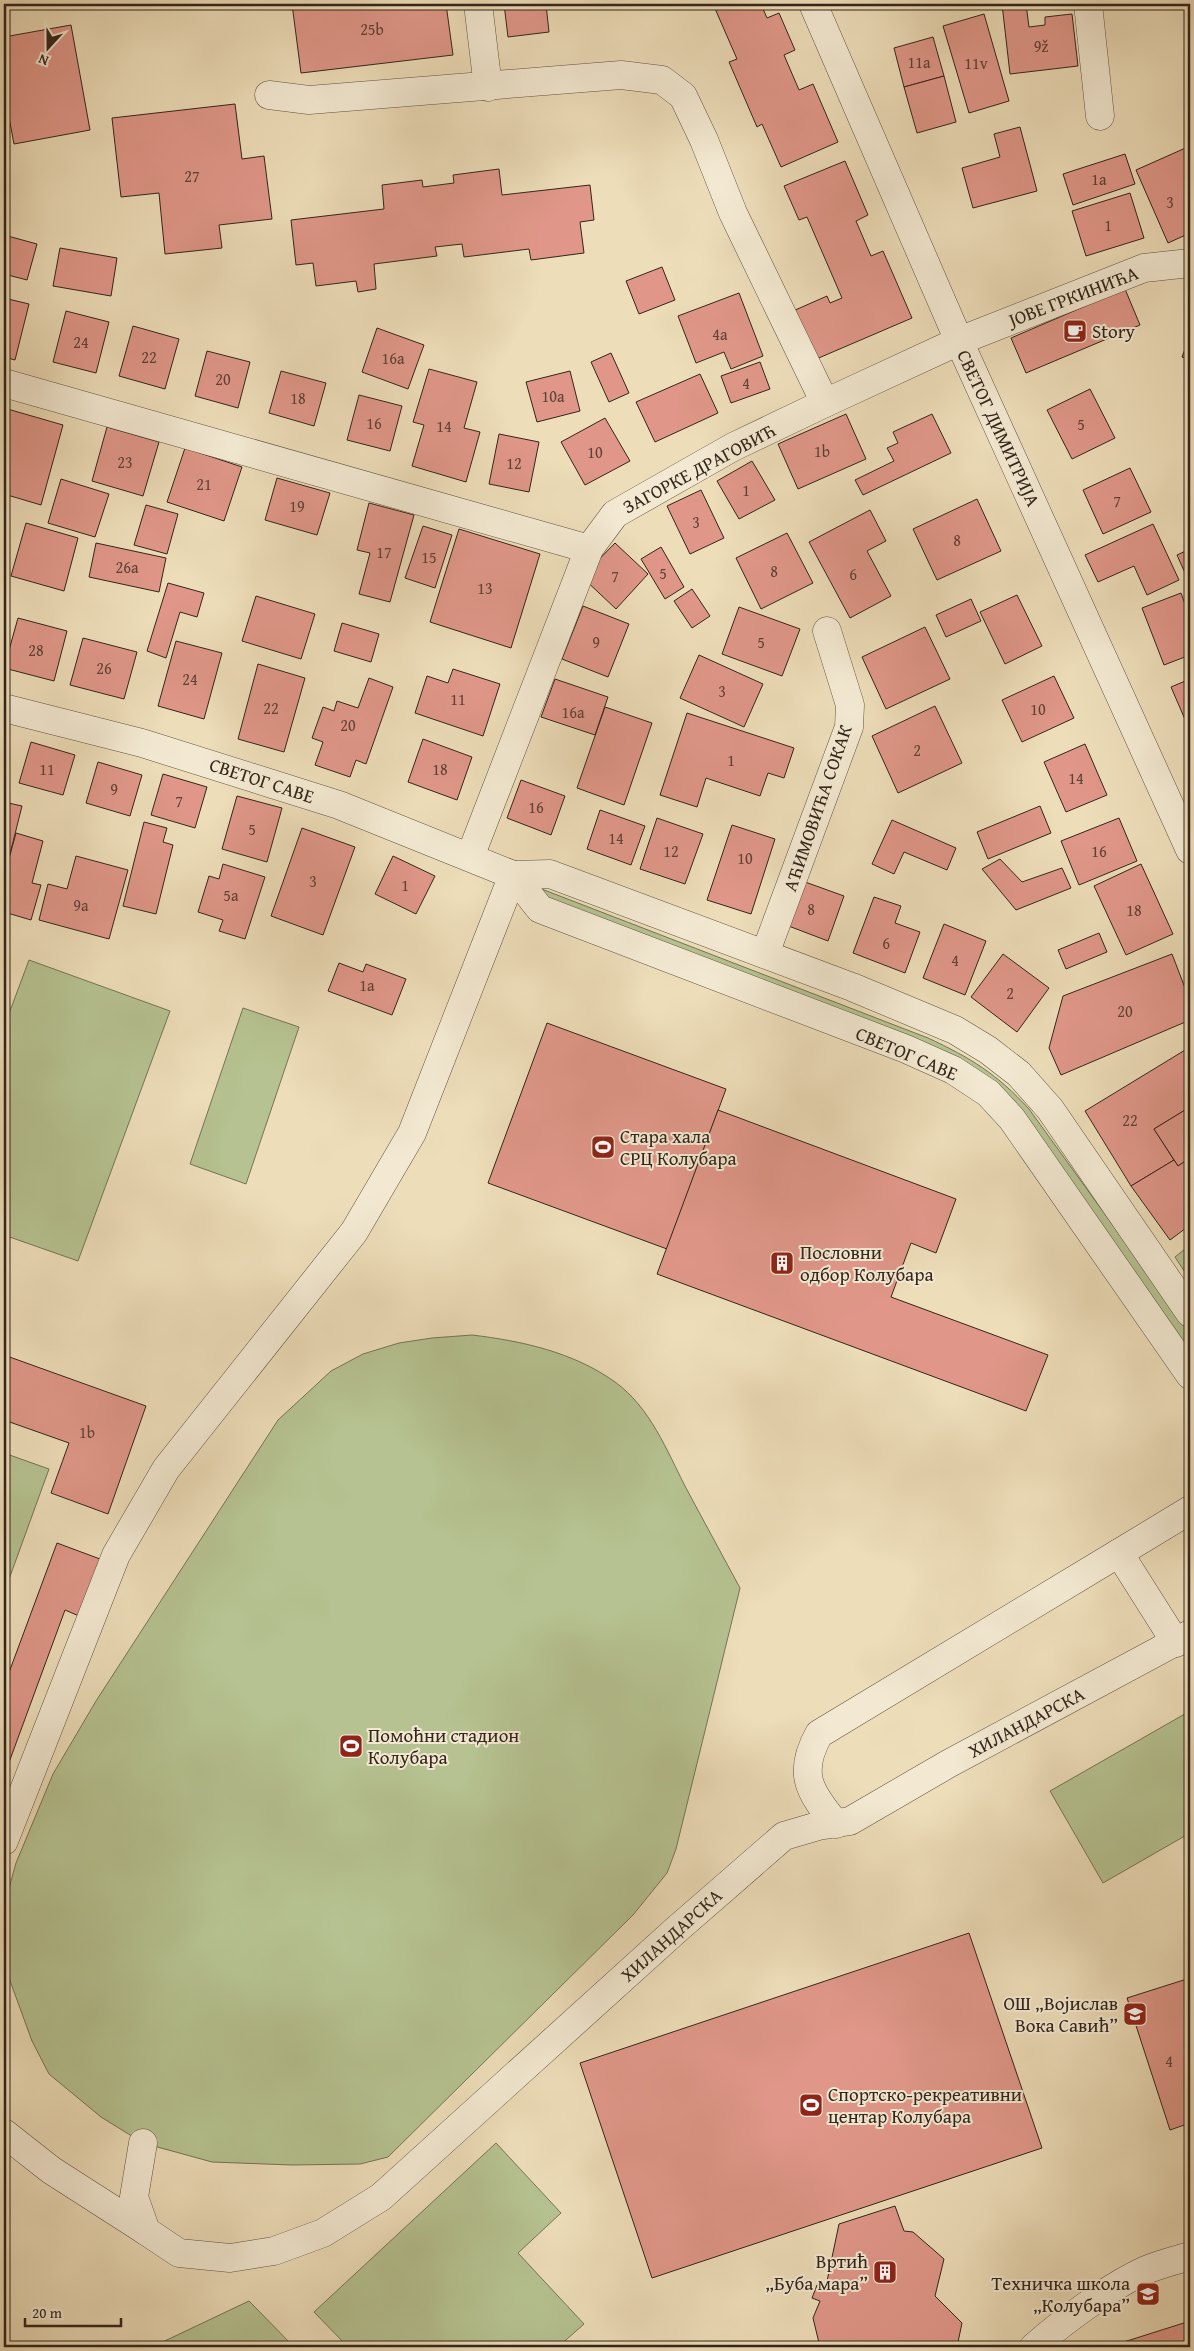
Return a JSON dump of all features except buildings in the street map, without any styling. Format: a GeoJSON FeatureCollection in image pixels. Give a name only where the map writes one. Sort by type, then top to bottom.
{"type":"FeatureCollection","features":[{"type":"Feature","properties":{"kind":"street"},"geometry":{"type":"LineString","coordinates":[[478,4],[488,87]]}},
{"type":"Feature","properties":{"kind":"street","name":"СВЕТОГ ДИМИТРИЈА"},"geometry":{"type":"LineString","coordinates":[[813,4],[959,341],[1190,850]]}},
{"type":"Feature","properties":{"kind":"street"},"geometry":{"type":"LineString","coordinates":[[1088,4],[1100,116]]}},
{"type":"Feature","properties":{"kind":"street"},"geometry":{"type":"LineString","coordinates":[[270,95],[309,100],[621,75],[662,80],[683,96],[733,213],[825,403]]}},
{"type":"Feature","properties":{"kind":"street","name":"ЈОВЕ ГРКИНИЋА"},"geometry":{"type":"LineString","coordinates":[[959,341],[1144,268],[1190,263]]}},
{"type":"Feature","properties":{"kind":"street","name":"ЗАГОРКЕ ДРАГОВИЋ"},"geometry":{"type":"LineString","coordinates":[[470,857],[588,549],[615,514],[733,447],[959,341]]}},
{"type":"Feature","properties":{"kind":"street"},"geometry":{"type":"LineString","coordinates":[[4,383],[588,549]]}},
{"type":"Feature","properties":{"kind":"street","name":"АЋИМОВИЋА СОКАК"},"geometry":{"type":"LineString","coordinates":[[765,954],[849,727],[850,706],[827,631]]}},
{"type":"Feature","properties":{"kind":"street","name":"СВЕТОГ САВЕ"},"geometry":{"type":"LineString","coordinates":[[4,708],[142,742],[340,805],[513,875],[550,874],[765,954],[956,1030],[988,1050],[1018,1074],[1050,1109],[1190,1313]]}},
{"type":"Feature","properties":{"kind":"street"},"geometry":{"type":"LineString","coordinates":[[4,1842],[116,1555],[166,1469],[354,1232],[412,1133],[513,875]]}},
{"type":"Feature","properties":{"kind":"street","name":"СВЕТОГ САВЕ"},"geometry":{"type":"LineString","coordinates":[[513,875],[540,910],[906,1050],[953,1070],[988,1093],[1012,1120],[1042,1160],[1190,1375]]}},
{"type":"Feature","properties":{"kind":"street"},"geometry":{"type":"LineString","coordinates":[[836,1824],[821,1806],[808,1783],[808,1752],[819,1734],[1190,1510]]}},
{"type":"Feature","properties":{"kind":"street"},"geometry":{"type":"LineString","coordinates":[[1119,1553],[1183,1638]]}},
{"type":"Feature","properties":{"kind":"street","name":"ХИЛАНДАРСКА"},"geometry":{"type":"LineString","coordinates":[[146,2231],[179,2253],[230,2258],[274,2251],[322,2233],[381,2197],[676,1930],[784,1836],[818,1826],[850,1821],[948,1764],[1183,1638]]}},
{"type":"Feature","properties":{"kind":"street"},"geometry":{"type":"LineString","coordinates":[[4,2133],[50,2170],[146,2231]]}},
{"type":"Feature","properties":{"kind":"street"},"geometry":{"type":"LineString","coordinates":[[143,2143],[134,2197],[146,2231]]}},
{"type":"Feature","properties":{"kind":"street"},"geometry":{"type":"LineString","coordinates":[[1034,2347],[1123,2283],[1146,2270],[1190,2256]]}},
{"type":"Feature","properties":{"kind":"green space"},"geometry":{"type":"Polygon","coordinates":[[[539,888],[928,1038],[983,1068],[1006,1086],[1029,1109],[1190,1332],[1190,1354],[997,1094],[534,899],[539,888]]]}},
{"type":"Feature","properties":{"kind":"green space"},"geometry":{"type":"Polygon","coordinates":[[[29,960],[170,1011],[78,1261],[4,1235],[4,1027],[29,960]]]}},
{"type":"Feature","properties":{"kind":"green space"},"geometry":{"type":"Polygon","coordinates":[[[243,1008],[299,1027],[246,1184],[190,1164],[243,1008]]]}},
{"type":"Feature","properties":{"kind":"green space"},"geometry":{"type":"Polygon","coordinates":[[[1190,1245],[1190,1280],[1175,1257],[1190,1245]]]}},
{"type":"Feature","properties":{"kind":"green space"},"geometry":{"type":"Polygon","coordinates":[[[472,1335],[528,1345],[564,1356],[599,1372],[627,1392],[648,1417],[656,1430],[740,1588],[676,1849],[667,1873],[633,1915],[388,2157],[360,2164],[292,2165],[212,2162],[143,2143],[101,2117],[49,2074],[32,2041],[9,1978],[4,1949],[4,1906],[16,1863],[53,1774],[96,1701],[278,1420],[331,1371],[363,1354],[399,1343],[472,1335]]]}},
{"type":"Feature","properties":{"kind":"green space"},"geometry":{"type":"Polygon","coordinates":[[[4,1453],[49,1469],[4,1593],[4,1453]]]}},
{"type":"Feature","properties":{"kind":"green space"},"geometry":{"type":"Polygon","coordinates":[[[1190,1711],[1190,1833],[1103,1883],[1050,1791],[1190,1711]]]}},
{"type":"Feature","properties":{"kind":"green space"},"geometry":{"type":"Polygon","coordinates":[[[496,2143],[561,2213],[518,2253],[584,2324],[558,2347],[348,2347],[314,2312],[496,2143]]]}},
{"type":"Feature","properties":{"kind":"green space"},"geometry":{"type":"Polygon","coordinates":[[[249,2301],[294,2347],[152,2347],[249,2301]]]}},
{"type":"Feature","properties":{"kind":"place","name":"Story"},"geometry":{"type":"Point","coordinates":[1075,331]}},
{"type":"Feature","properties":{"kind":"place","name":"Стара хала СРЦ Колубара"},"geometry":{"type":"Point","coordinates":[603,1147]}},
{"type":"Feature","properties":{"kind":"place","name":"Пословни одбор Колубара"},"geometry":{"type":"Point","coordinates":[782,1263]}},
{"type":"Feature","properties":{"kind":"place","name":"Помоћни стадион Колубара"},"geometry":{"type":"Point","coordinates":[351,1746]}},
{"type":"Feature","properties":{"kind":"place","name":"ОШ „Војислав Вока Савић”"},"geometry":{"type":"Point","coordinates":[1135,2014]}},
{"type":"Feature","properties":{"kind":"place","name":"Спортско-рекреативни центар Колубара"},"geometry":{"type":"Point","coordinates":[811,2105]}},
{"type":"Feature","properties":{"kind":"place","name":"Вртић „Буба мара”"},"geometry":{"type":"Point","coordinates":[885,2272]}},
{"type":"Feature","properties":{"kind":"place","name":"Техничка школа „Колубара”"},"geometry":{"type":"Point","coordinates":[1148,2294]}}]}
